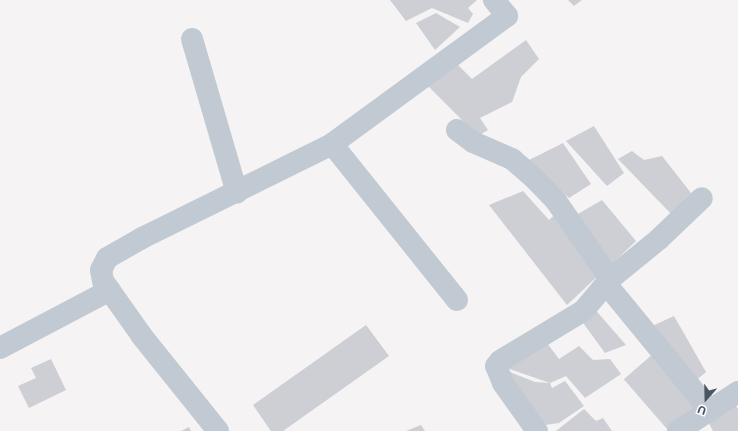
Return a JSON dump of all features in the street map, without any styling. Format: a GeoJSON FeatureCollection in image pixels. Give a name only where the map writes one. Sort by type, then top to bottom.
{"type":"FeatureCollection","features":[{"type":"Feature","properties":{"kind":"street"},"geometry":{"type":"LineString","coordinates":[[218,431],[142,336],[103,281],[101,270],[107,258],[332,144],[507,16],[494,0]]}},
{"type":"Feature","properties":{"kind":"street"},"geometry":{"type":"LineString","coordinates":[[192,39],[237,193]]}},
{"type":"Feature","properties":{"kind":"street"},"geometry":{"type":"LineString","coordinates":[[457,130],[473,142],[512,159],[536,180],[556,201],[608,282],[709,409]]}},
{"type":"Feature","properties":{"kind":"street"},"geometry":{"type":"LineString","coordinates":[[332,144],[457,300]]}},
{"type":"Feature","properties":{"kind":"street"},"geometry":{"type":"LineString","coordinates":[[537,431],[503,383],[496,366],[500,361],[583,311],[608,282],[659,239],[702,198]]}},
{"type":"Feature","properties":{"kind":"street"},"geometry":{"type":"LineString","coordinates":[[0,348],[110,290]]}},
{"type":"Feature","properties":{"kind":"street"},"geometry":{"type":"LineString","coordinates":[[678,431],[709,409],[738,392]]}},
{"type":"Feature","properties":{"kind":"building"},"geometry":{"type":"Polygon","coordinates":[[[390,0],[477,0],[468,8],[473,14],[468,23],[432,8],[406,21],[390,0]]]}},
{"type":"Feature","properties":{"kind":"building"},"geometry":{"type":"Polygon","coordinates":[[[568,0],[582,0],[574,6],[568,0]]]}},
{"type":"Feature","properties":{"kind":"building"},"geometry":{"type":"Polygon","coordinates":[[[436,13],[460,27],[435,50],[416,23],[436,13]]]}},
{"type":"Feature","properties":{"kind":"building"},"geometry":{"type":"Polygon","coordinates":[[[526,40],[539,59],[521,77],[512,102],[480,118],[488,130],[478,136],[428,86],[452,59],[472,79],[526,40]]]}},
{"type":"Feature","properties":{"kind":"building"},"geometry":{"type":"Polygon","coordinates":[[[594,126],[624,173],[607,186],[566,141],[594,126]]]}},
{"type":"Feature","properties":{"kind":"building"},"geometry":{"type":"Polygon","coordinates":[[[563,143],[591,184],[569,198],[529,160],[563,143]]]}},
{"type":"Feature","properties":{"kind":"building"},"geometry":{"type":"Polygon","coordinates":[[[632,151],[644,160],[662,156],[695,198],[675,218],[618,159],[632,151]]]}},
{"type":"Feature","properties":{"kind":"building"},"geometry":{"type":"Polygon","coordinates":[[[523,191],[549,220],[559,211],[602,272],[567,305],[489,205],[523,191]]]}},
{"type":"Feature","properties":{"kind":"building"},"geometry":{"type":"Polygon","coordinates":[[[602,200],[636,241],[607,269],[571,218],[602,200]]]}},
{"type":"Feature","properties":{"kind":"building"},"geometry":{"type":"Polygon","coordinates":[[[592,306],[626,345],[605,353],[578,316],[592,306]]]}},
{"type":"Feature","properties":{"kind":"building"},"geometry":{"type":"Polygon","coordinates":[[[674,316],[706,372],[693,383],[648,328],[674,316]]]}},
{"type":"Feature","properties":{"kind":"building"},"geometry":{"type":"Polygon","coordinates":[[[366,325],[389,356],[283,431],[271,431],[253,405],[366,325]]]}},
{"type":"Feature","properties":{"kind":"building"},"geometry":{"type":"Polygon","coordinates":[[[544,339],[559,359],[579,346],[593,360],[610,359],[621,374],[585,398],[566,376],[550,383],[504,367],[544,339]]]}},
{"type":"Feature","properties":{"kind":"building"},"geometry":{"type":"Polygon","coordinates":[[[654,353],[700,406],[671,431],[669,431],[624,379],[654,353]]]}},
{"type":"Feature","properties":{"kind":"building"},"geometry":{"type":"Polygon","coordinates":[[[51,359],[66,390],[29,408],[18,386],[36,378],[31,368],[51,359]]]}},
{"type":"Feature","properties":{"kind":"building"},"geometry":{"type":"Polygon","coordinates":[[[502,369],[535,382],[550,383],[552,388],[565,381],[584,406],[559,423],[545,425],[502,369]]]}},
{"type":"Feature","properties":{"kind":"building"},"geometry":{"type":"Polygon","coordinates":[[[732,401],[738,409],[738,431],[713,431],[706,418],[732,401]]]}},
{"type":"Feature","properties":{"kind":"building"},"geometry":{"type":"Polygon","coordinates":[[[584,409],[596,421],[603,418],[612,431],[556,431],[584,409]]]}},
{"type":"Feature","properties":{"kind":"building"},"geometry":{"type":"Polygon","coordinates":[[[421,425],[425,431],[406,431],[421,425]]]}},
{"type":"Feature","properties":{"kind":"building"},"geometry":{"type":"Polygon","coordinates":[[[189,427],[191,431],[181,431],[189,427]]]}}]}
